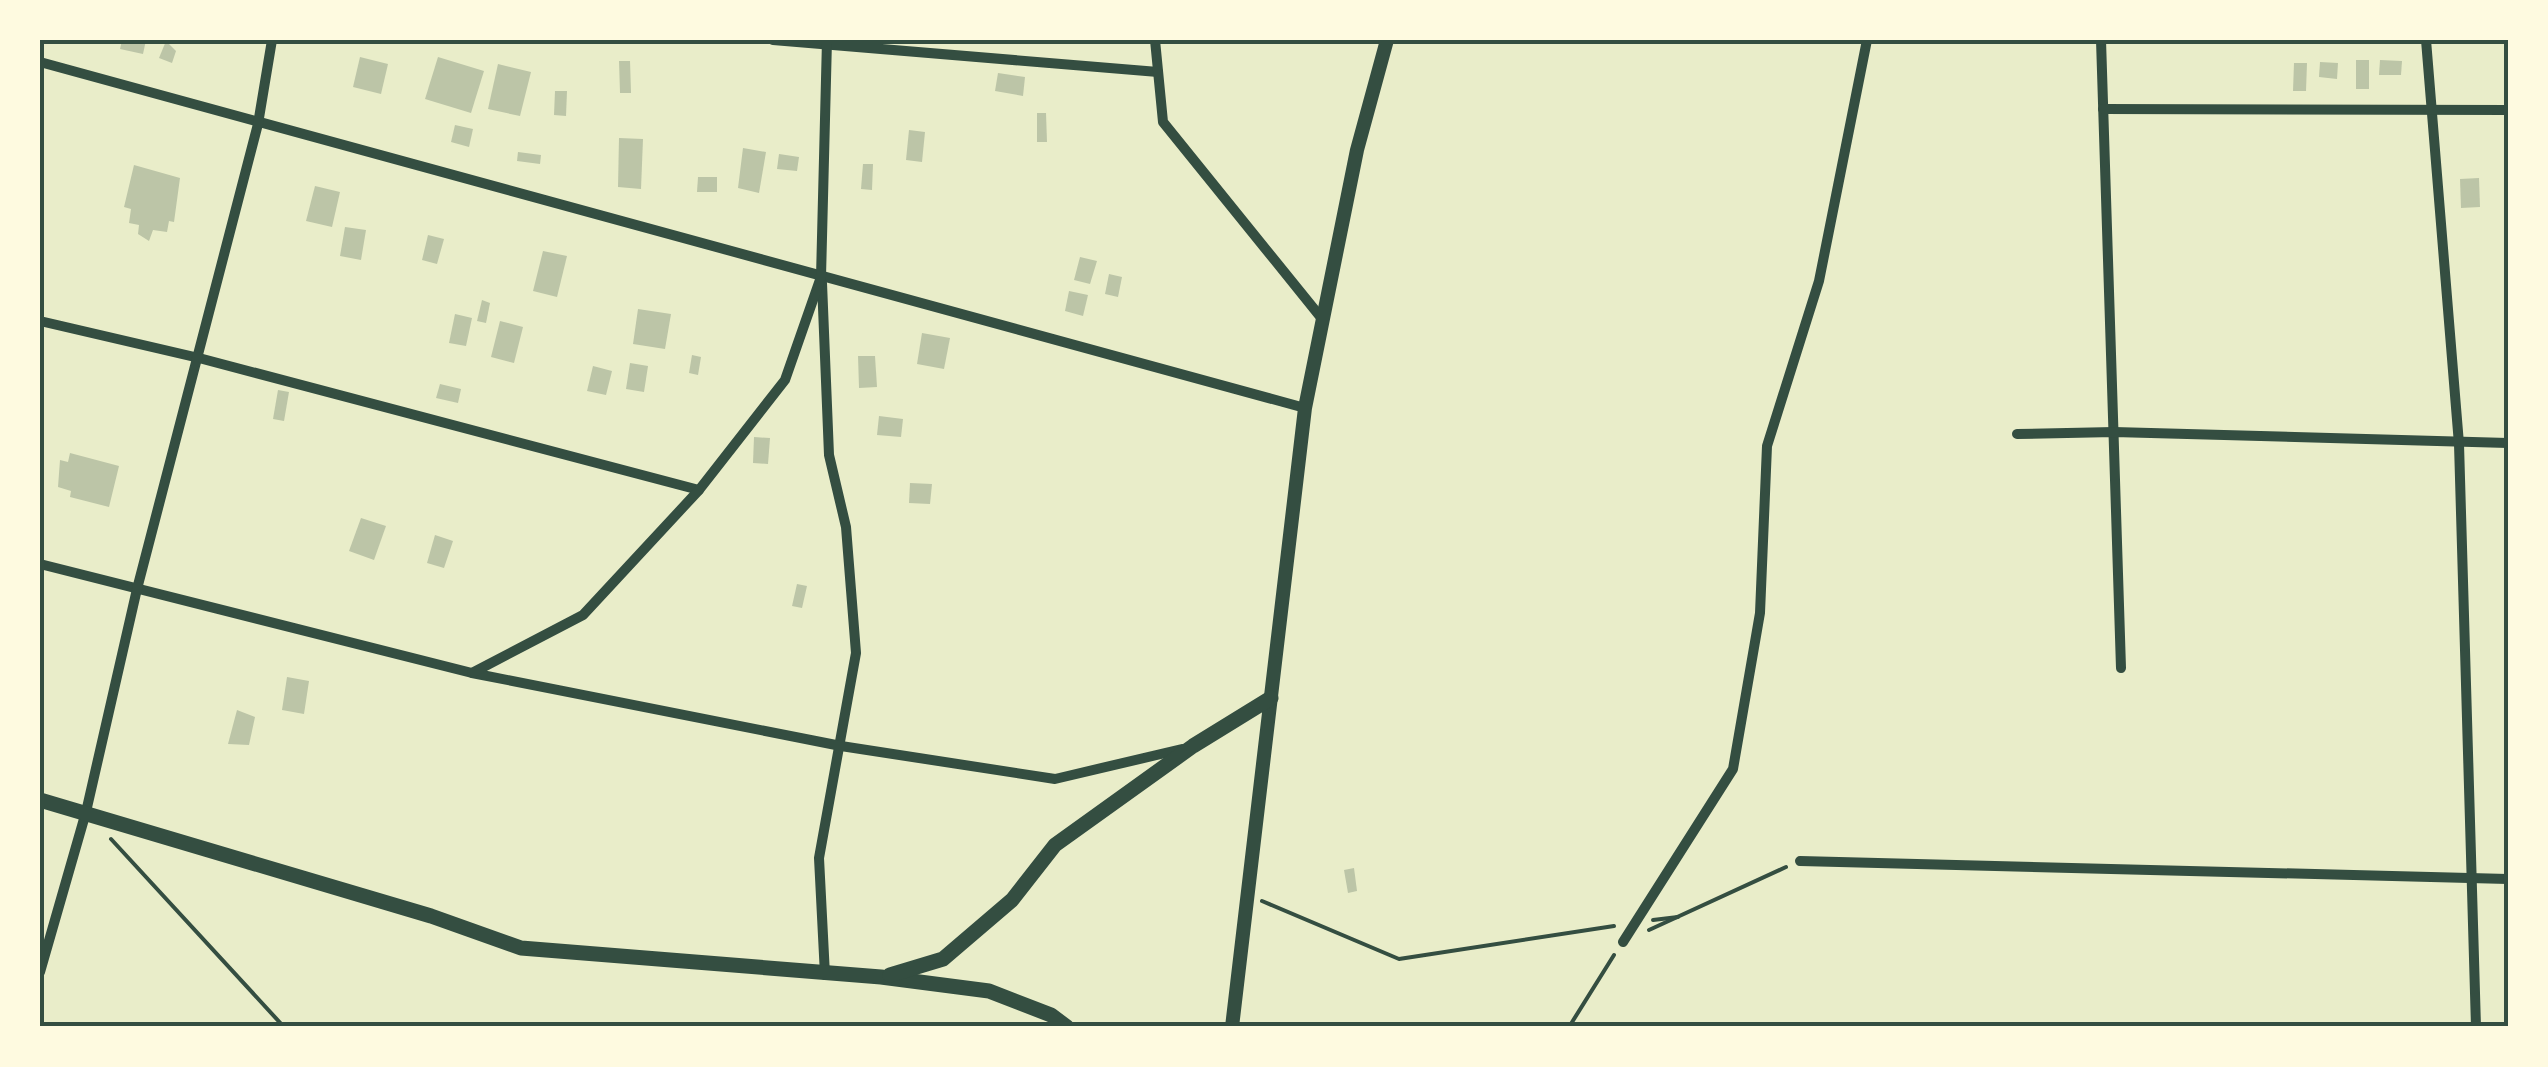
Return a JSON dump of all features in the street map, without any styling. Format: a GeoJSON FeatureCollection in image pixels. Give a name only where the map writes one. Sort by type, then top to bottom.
{"type":"FeatureCollection","features":[{"type":"Feature","properties":{"kind":"main road"},"geometry":{"type":"LineString","coordinates":[[1232,1027],[1305,408],[1357,150],[1387,40]]}},
{"type":"Feature","properties":{"kind":"main road"},"geometry":{"type":"LineString","coordinates":[[881,977],[943,959],[1012,900],[1055,845],[1194,746],[1271,698]]}},
{"type":"Feature","properties":{"kind":"main road"},"geometry":{"type":"LineString","coordinates":[[40,800],[521,948],[824,976],[881,977],[989,991],[1051,1015],[1067,1027]]}},
{"type":"Feature","properties":{"kind":"street"},"geometry":{"type":"LineString","coordinates":[[40,972],[86,812],[137,589],[258,124],[272,40]]}},
{"type":"Feature","properties":{"kind":"street"},"geometry":{"type":"LineString","coordinates":[[773,40],[1158,72]]}},
{"type":"Feature","properties":{"kind":"street"},"geometry":{"type":"LineString","coordinates":[[1154,40],[1163,122],[1323,320]]}},
{"type":"Feature","properties":{"kind":"street"},"geometry":{"type":"LineString","coordinates":[[1622,942],[1733,768],[1760,613],[1766,446],[1819,281],[1867,40]]}},
{"type":"Feature","properties":{"kind":"street"},"geometry":{"type":"LineString","coordinates":[[2101,40],[2121,668]]}},
{"type":"Feature","properties":{"kind":"street"},"geometry":{"type":"LineString","coordinates":[[2426,40],[2459,444],[2476,1027]]}},
{"type":"Feature","properties":{"kind":"street"},"geometry":{"type":"LineString","coordinates":[[824,976],[818,858],[842,746],[856,653],[846,527],[829,455],[821,277],[826,42]]}},
{"type":"Feature","properties":{"kind":"street"},"geometry":{"type":"LineString","coordinates":[[40,62],[1305,408]]}},
{"type":"Feature","properties":{"kind":"street"},"geometry":{"type":"LineString","coordinates":[[2104,109],[2508,110]]}},
{"type":"Feature","properties":{"kind":"street"},"geometry":{"type":"LineString","coordinates":[[472,673],[582,615],[699,490],[785,380],[821,277]]}},
{"type":"Feature","properties":{"kind":"street"},"geometry":{"type":"LineString","coordinates":[[40,321],[199,358],[699,490]]}},
{"type":"Feature","properties":{"kind":"street"},"geometry":{"type":"LineString","coordinates":[[2018,434],[2114,432],[2508,443]]}},
{"type":"Feature","properties":{"kind":"street"},"geometry":{"type":"LineString","coordinates":[[40,564],[472,673],[842,746],[1055,779],[1194,746]]}},
{"type":"Feature","properties":{"kind":"street"},"geometry":{"type":"LineString","coordinates":[[1800,861],[2508,878]]}},
{"type":"Feature","properties":{"kind":"path"},"geometry":{"type":"LineString","coordinates":[[86,812],[284,1027]]}},
{"type":"Feature","properties":{"kind":"path"},"geometry":{"type":"LineString","coordinates":[[1569,1027],[1622,942],[1800,861]]}},
{"type":"Feature","properties":{"kind":"path"},"geometry":{"type":"LineString","coordinates":[[1248,894],[1399,959],[1678,916]]}},
{"type":"Feature","properties":{"kind":"building"},"geometry":{"type":"Polygon","coordinates":[[[122,40],[146,40],[143,54],[120,49],[122,40]]]}},
{"type":"Feature","properties":{"kind":"building"},"geometry":{"type":"Polygon","coordinates":[[[166,41],[176,51],[172,63],[159,58],[166,41]]]}},
{"type":"Feature","properties":{"kind":"building"},"geometry":{"type":"Polygon","coordinates":[[[360,57],[388,64],[381,94],[353,87],[360,57]]]}},
{"type":"Feature","properties":{"kind":"building"},"geometry":{"type":"Polygon","coordinates":[[[438,57],[484,71],[471,113],[425,99],[438,57]]]}},
{"type":"Feature","properties":{"kind":"building"},"geometry":{"type":"Polygon","coordinates":[[[2356,60],[2369,60],[2369,89],[2356,89],[2356,60]]]}},
{"type":"Feature","properties":{"kind":"building"},"geometry":{"type":"Polygon","coordinates":[[[2380,60],[2402,61],[2401,75],[2379,75],[2380,60]]]}},
{"type":"Feature","properties":{"kind":"building"},"geometry":{"type":"Polygon","coordinates":[[[619,61],[630,61],[631,93],[620,93],[619,61]]]}},
{"type":"Feature","properties":{"kind":"building"},"geometry":{"type":"Polygon","coordinates":[[[2320,62],[2338,63],[2337,79],[2319,77],[2320,62]]]}},
{"type":"Feature","properties":{"kind":"building"},"geometry":{"type":"Polygon","coordinates":[[[2294,63],[2307,63],[2306,91],[2293,91],[2294,63]]]}},
{"type":"Feature","properties":{"kind":"building"},"geometry":{"type":"Polygon","coordinates":[[[498,64],[531,72],[520,116],[488,109],[498,64]]]}},
{"type":"Feature","properties":{"kind":"building"},"geometry":{"type":"Polygon","coordinates":[[[998,73],[1025,77],[1023,96],[995,91],[998,73]]]}},
{"type":"Feature","properties":{"kind":"building"},"geometry":{"type":"Polygon","coordinates":[[[555,91],[567,91],[566,116],[554,115],[555,91]]]}},
{"type":"Feature","properties":{"kind":"building"},"geometry":{"type":"Polygon","coordinates":[[[1037,113],[1046,113],[1047,142],[1037,142],[1037,113]]]}},
{"type":"Feature","properties":{"kind":"building"},"geometry":{"type":"Polygon","coordinates":[[[455,125],[473,129],[469,147],[451,142],[455,125]]]}},
{"type":"Feature","properties":{"kind":"building"},"geometry":{"type":"Polygon","coordinates":[[[909,130],[925,132],[922,162],[906,160],[909,130]]]}},
{"type":"Feature","properties":{"kind":"building"},"geometry":{"type":"Polygon","coordinates":[[[619,138],[643,139],[641,189],[618,187],[619,138]]]}},
{"type":"Feature","properties":{"kind":"building"},"geometry":{"type":"Polygon","coordinates":[[[743,148],[766,152],[759,193],[738,188],[743,148]]]}},
{"type":"Feature","properties":{"kind":"building"},"geometry":{"type":"Polygon","coordinates":[[[518,152],[541,155],[540,164],[517,161],[518,152]]]}},
{"type":"Feature","properties":{"kind":"building"},"geometry":{"type":"Polygon","coordinates":[[[779,154],[799,157],[797,171],[777,169],[779,154]]]}},
{"type":"Feature","properties":{"kind":"building"},"geometry":{"type":"Polygon","coordinates":[[[863,164],[873,164],[872,190],[861,189],[863,164]]]}},
{"type":"Feature","properties":{"kind":"building"},"geometry":{"type":"Polygon","coordinates":[[[134,165],[180,178],[174,222],[169,221],[167,232],[153,230],[149,241],[138,234],[139,225],[129,223],[131,209],[124,207],[134,165]]]}},
{"type":"Feature","properties":{"kind":"building"},"geometry":{"type":"Polygon","coordinates":[[[698,177],[717,177],[717,192],[697,192],[698,177]]]}},
{"type":"Feature","properties":{"kind":"building"},"geometry":{"type":"Polygon","coordinates":[[[2479,178],[2480,207],[2461,208],[2460,179],[2479,178]]]}},
{"type":"Feature","properties":{"kind":"building"},"geometry":{"type":"Polygon","coordinates":[[[315,186],[340,192],[332,227],[306,221],[315,186]]]}},
{"type":"Feature","properties":{"kind":"building"},"geometry":{"type":"Polygon","coordinates":[[[345,227],[366,230],[361,260],[340,256],[345,227]]]}},
{"type":"Feature","properties":{"kind":"building"},"geometry":{"type":"Polygon","coordinates":[[[428,235],[444,239],[437,264],[422,260],[428,235]]]}},
{"type":"Feature","properties":{"kind":"building"},"geometry":{"type":"Polygon","coordinates":[[[543,251],[567,256],[557,297],[533,291],[543,251]]]}},
{"type":"Feature","properties":{"kind":"building"},"geometry":{"type":"Polygon","coordinates":[[[1080,257],[1097,261],[1090,284],[1074,280],[1080,257]]]}},
{"type":"Feature","properties":{"kind":"building"},"geometry":{"type":"Polygon","coordinates":[[[1109,274],[1122,277],[1118,297],[1105,294],[1109,274]]]}},
{"type":"Feature","properties":{"kind":"building"},"geometry":{"type":"Polygon","coordinates":[[[1069,291],[1088,295],[1083,316],[1065,311],[1069,291]]]}},
{"type":"Feature","properties":{"kind":"building"},"geometry":{"type":"Polygon","coordinates":[[[482,300],[490,303],[486,323],[477,321],[482,300]]]}},
{"type":"Feature","properties":{"kind":"building"},"geometry":{"type":"Polygon","coordinates":[[[638,309],[671,314],[665,349],[633,344],[638,309]]]}},
{"type":"Feature","properties":{"kind":"building"},"geometry":{"type":"Polygon","coordinates":[[[455,314],[472,318],[466,346],[449,343],[455,314]]]}},
{"type":"Feature","properties":{"kind":"building"},"geometry":{"type":"Polygon","coordinates":[[[500,321],[523,327],[514,363],[491,357],[500,321]]]}},
{"type":"Feature","properties":{"kind":"building"},"geometry":{"type":"Polygon","coordinates":[[[922,333],[950,338],[944,369],[917,364],[922,333]]]}},
{"type":"Feature","properties":{"kind":"building"},"geometry":{"type":"Polygon","coordinates":[[[692,355],[701,357],[698,375],[689,373],[692,355]]]}},
{"type":"Feature","properties":{"kind":"building"},"geometry":{"type":"Polygon","coordinates":[[[858,356],[875,356],[877,387],[859,388],[858,356]]]}},
{"type":"Feature","properties":{"kind":"building"},"geometry":{"type":"Polygon","coordinates":[[[630,363],[648,366],[644,392],[626,389],[630,363]]]}},
{"type":"Feature","properties":{"kind":"building"},"geometry":{"type":"Polygon","coordinates":[[[593,366],[612,371],[606,395],[587,391],[593,366]]]}},
{"type":"Feature","properties":{"kind":"building"},"geometry":{"type":"Polygon","coordinates":[[[440,384],[461,389],[458,403],[436,398],[440,384]]]}},
{"type":"Feature","properties":{"kind":"building"},"geometry":{"type":"Polygon","coordinates":[[[278,390],[289,392],[284,421],[273,419],[278,390]]]}},
{"type":"Feature","properties":{"kind":"building"},"geometry":{"type":"Polygon","coordinates":[[[879,416],[903,419],[901,437],[877,435],[879,416]]]}},
{"type":"Feature","properties":{"kind":"building"},"geometry":{"type":"Polygon","coordinates":[[[754,437],[770,438],[768,464],[753,463],[754,437]]]}},
{"type":"Feature","properties":{"kind":"building"},"geometry":{"type":"Polygon","coordinates":[[[70,453],[119,466],[109,507],[70,497],[71,491],[58,487],[60,460],[68,462],[70,453]]]}},
{"type":"Feature","properties":{"kind":"building"},"geometry":{"type":"Polygon","coordinates":[[[910,483],[932,484],[930,504],[909,503],[910,483]]]}},
{"type":"Feature","properties":{"kind":"building"},"geometry":{"type":"Polygon","coordinates":[[[361,518],[386,526],[374,560],[349,551],[361,518]]]}},
{"type":"Feature","properties":{"kind":"building"},"geometry":{"type":"Polygon","coordinates":[[[435,535],[453,541],[444,568],[427,563],[435,535]]]}},
{"type":"Feature","properties":{"kind":"building"},"geometry":{"type":"Polygon","coordinates":[[[797,584],[807,586],[802,608],[792,606],[797,584]]]}},
{"type":"Feature","properties":{"kind":"building"},"geometry":{"type":"Polygon","coordinates":[[[287,677],[309,681],[304,714],[282,710],[287,677]]]}},
{"type":"Feature","properties":{"kind":"building"},"geometry":{"type":"Polygon","coordinates":[[[237,710],[255,717],[249,745],[228,744],[237,710]]]}},
{"type":"Feature","properties":{"kind":"building"},"geometry":{"type":"Polygon","coordinates":[[[1354,868],[1357,891],[1348,893],[1344,870],[1354,868]]]}}]}
